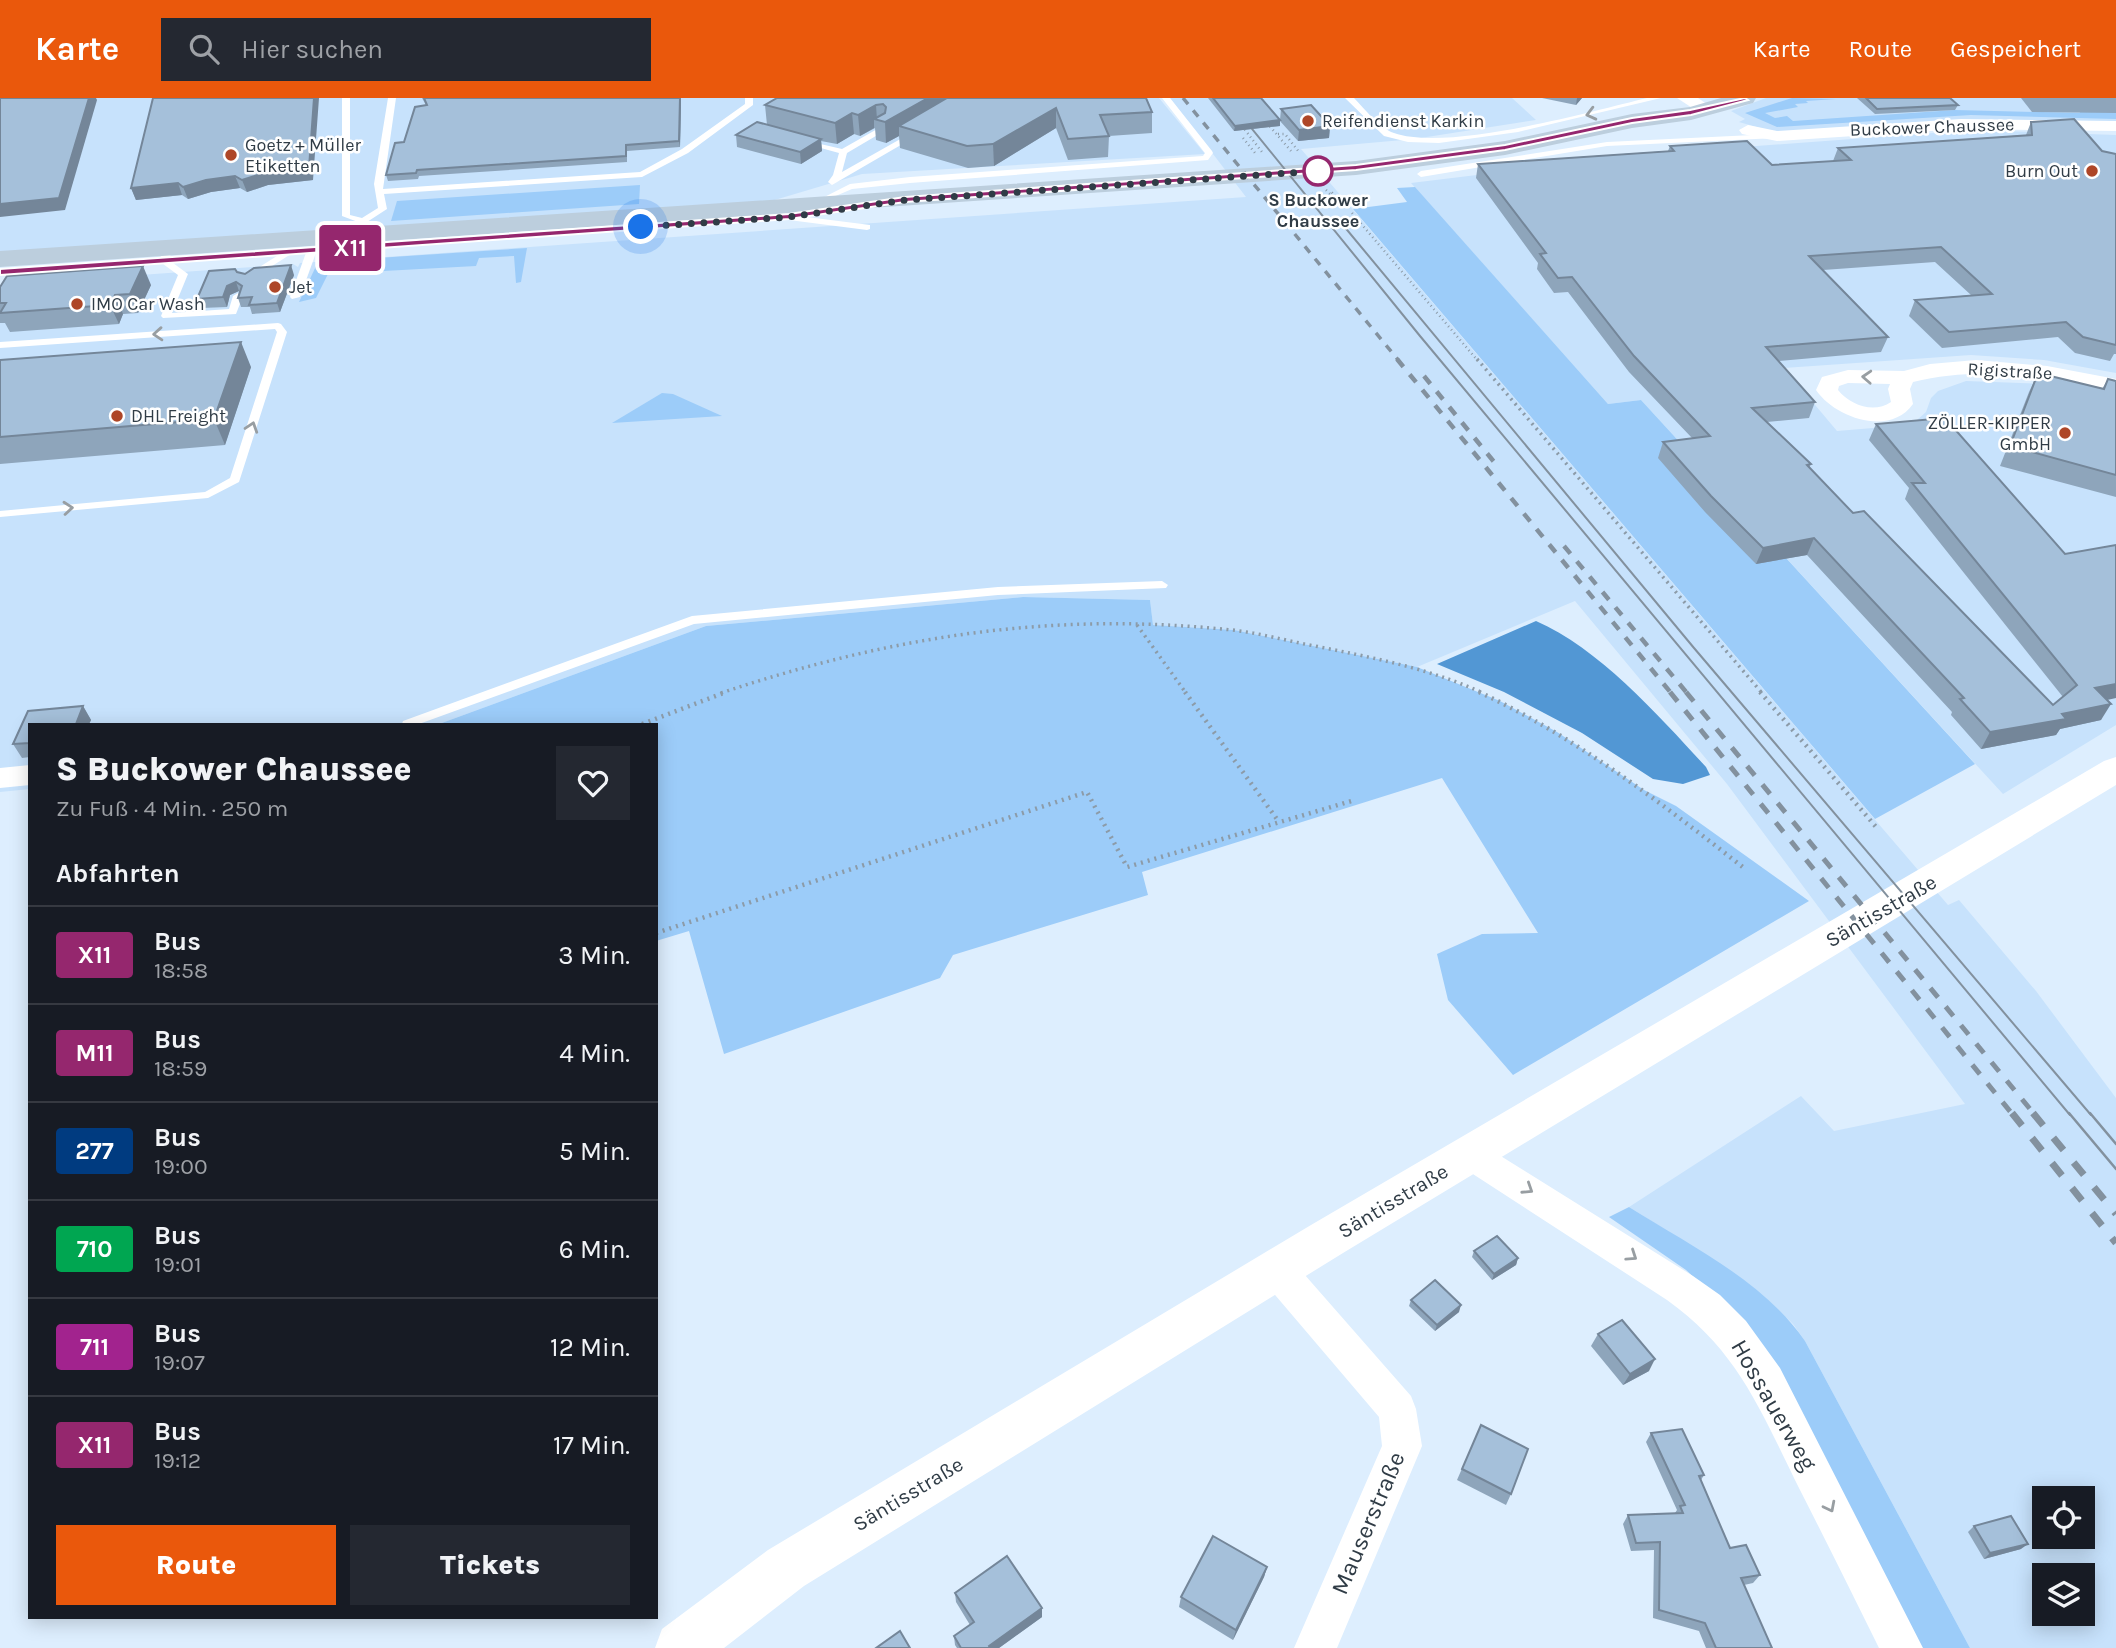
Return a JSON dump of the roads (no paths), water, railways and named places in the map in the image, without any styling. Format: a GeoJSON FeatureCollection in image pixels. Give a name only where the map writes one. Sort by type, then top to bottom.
{"type":"FeatureCollection","features":[{"type":"Feature","properties":{"kind":"main road"},"geometry":{"type":"LineString","coordinates":[[1632,121],[1685,98]]}},
{"type":"Feature","properties":{"kind":"main road"},"geometry":{"type":"LineString","coordinates":[[544,228],[818,202],[905,200],[1356,168],[1505,148],[1632,121],[1706,109],[1745,98]]}},
{"type":"Feature","properties":{"kind":"main road"},"geometry":{"type":"LineString","coordinates":[[0,272],[359,234],[789,217],[905,200]]}},
{"type":"Feature","properties":{"kind":"main road"},"geometry":{"type":"LineString","coordinates":[[0,259],[300,251],[359,234]]}},
{"type":"Feature","properties":{"kind":"street"},"geometry":{"type":"LineString","coordinates":[[1685,98],[1706,109]]}},
{"type":"Feature","properties":{"kind":"street","name":"Buckower Chaussee"},"geometry":{"type":"LineString","coordinates":[[1748,130],[1777,136],[1961,124],[2018,127],[2116,126]]}},
{"type":"Feature","properties":{"kind":"street","name":"Rigistraße"},"geometry":{"type":"LineString","coordinates":[[1904,377],[1931,370],[1991,368],[2056,373],[2116,384]]}},
{"type":"Feature","properties":{"kind":"street"},"geometry":{"type":"LineString","coordinates":[[0,778],[28,775]]}},
{"type":"Feature","properties":{"kind":"street","name":"Säntisstraße"},"geometry":{"type":"LineString","coordinates":[[681,1648],[786,1568],[1277,1270],[2112,777]]}},
{"type":"Feature","properties":{"kind":"street","name":"Hossauerweg"},"geometry":{"type":"LineString","coordinates":[[1471,1155],[1658,1273],[1707,1307],[1733,1333],[1766,1381],[1902,1648]]}},
{"type":"Feature","properties":{"kind":"street","name":"Mauserstraße"},"geometry":{"type":"LineString","coordinates":[[1277,1270],[1397,1409],[1402,1446],[1315,1648]]}},
{"type":"Feature","properties":{"kind":"lane"},"geometry":{"type":"LineString","coordinates":[[346,98],[346,216],[359,234],[383,209],[378,184],[392,98]]}},
{"type":"Feature","properties":{"kind":"lane"},"geometry":{"type":"LineString","coordinates":[[379,192],[642,174],[685,152],[749,105],[748,98]]}},
{"type":"Feature","properties":{"kind":"lane"},"geometry":{"type":"LineString","coordinates":[[789,217],[850,187],[1205,158],[1209,153],[1166,98]]}},
{"type":"Feature","properties":{"kind":"lane"},"geometry":{"type":"LineString","coordinates":[[1349,98],[1395,139],[1421,143],[1558,122],[1657,98]]}},
{"type":"Feature","properties":{"kind":"lane"},"geometry":{"type":"LineString","coordinates":[[833,181],[843,152],[882,130]]}},
{"type":"Feature","properties":{"kind":"lane"},"geometry":{"type":"LineString","coordinates":[[818,202],[827,185],[920,132]]}},
{"type":"Feature","properties":{"kind":"lane"},"geometry":{"type":"LineString","coordinates":[[1421,174],[1607,144],[1777,136]]}},
{"type":"Feature","properties":{"kind":"lane"},"geometry":{"type":"LineString","coordinates":[[796,140],[843,152]]}},
{"type":"Feature","properties":{"kind":"lane"},"geometry":{"type":"LineString","coordinates":[[789,217],[867,227]]}},
{"type":"Feature","properties":{"kind":"lane"},"geometry":{"type":"LineString","coordinates":[[246,279],[248,275],[300,251]]}},
{"type":"Feature","properties":{"kind":"lane"},"geometry":{"type":"LineString","coordinates":[[295,297],[300,251]]}},
{"type":"Feature","properties":{"kind":"lane"},"geometry":{"type":"LineString","coordinates":[[166,254],[183,274],[166,316],[233,312],[238,296]]}},
{"type":"Feature","properties":{"kind":"lane"},"geometry":{"type":"LineString","coordinates":[[0,345],[278,326],[282,332],[235,480],[208,495],[0,514]]}},
{"type":"Feature","properties":{"kind":"lane"},"geometry":{"type":"LineString","coordinates":[[411,723],[692,620],[998,591],[1162,586]]}},
{"type":"Feature","properties":{"kind":"tram line"},"geometry":{"type":"LineString","coordinates":[[1227,98],[1420,336],[2070,1115]]}},
{"type":"Feature","properties":{"kind":"tram line"},"geometry":{"type":"LineString","coordinates":[[1338,219],[1694,648],[2091,1115]]}},
{"type":"Feature","properties":{"kind":"tram line"},"geometry":{"type":"LineString","coordinates":[[2069,1113],[2116,1169]]}},
{"type":"Feature","properties":{"kind":"tram line"},"geometry":{"type":"LineString","coordinates":[[2090,1113],[2116,1144]]}},
{"type":"Feature","properties":{"kind":"railway"},"geometry":{"type":"LineString","coordinates":[[1183,98],[1399,361]]}},
{"type":"Feature","properties":{"kind":"railway"},"geometry":{"type":"LineString","coordinates":[[1397,359],[1671,693]]}},
{"type":"Feature","properties":{"kind":"railway"},"geometry":{"type":"LineString","coordinates":[[1424,376],[1499,468]]}},
{"type":"Feature","properties":{"kind":"railway"},"geometry":{"type":"LineString","coordinates":[[1564,546],[1687,693]]}},
{"type":"Feature","properties":{"kind":"railway"},"geometry":{"type":"LineString","coordinates":[[1670,692],[2013,1115]]}},
{"type":"Feature","properties":{"kind":"railway"},"geometry":{"type":"LineString","coordinates":[[1686,692],[2035,1115]]}},
{"type":"Feature","properties":{"kind":"railway"},"geometry":{"type":"LineString","coordinates":[[2012,1113],[2116,1243]]}},
{"type":"Feature","properties":{"kind":"railway"},"geometry":{"type":"LineString","coordinates":[[2033,1113],[2116,1214]]}},
{"type":"Feature","properties":{"kind":"place","name":"Reifendienst Karkin"},"geometry":{"type":"Point","coordinates":[1308,121]}},
{"type":"Feature","properties":{"kind":"place","name":"Goetz + Müller Etiketten"},"geometry":{"type":"Point","coordinates":[231,155]}},
{"type":"Feature","properties":{"kind":"place","name":"S Buckower Chaussee"},"geometry":{"type":"Point","coordinates":[1318,171]}},
{"type":"Feature","properties":{"kind":"place","name":"Burn Out"},"geometry":{"type":"Point","coordinates":[2092,171]}},
{"type":"Feature","properties":{"kind":"place","name":"Jet"},"geometry":{"type":"Point","coordinates":[275,287]}},
{"type":"Feature","properties":{"kind":"place","name":"IMO Car Wash"},"geometry":{"type":"Point","coordinates":[77,304]}},
{"type":"Feature","properties":{"kind":"place","name":"DHL Freight"},"geometry":{"type":"Point","coordinates":[117,416]}},
{"type":"Feature","properties":{"kind":"place","name":"ZÖLLER-KIPPER GmbH"},"geometry":{"type":"Point","coordinates":[2065,433]}}]}
